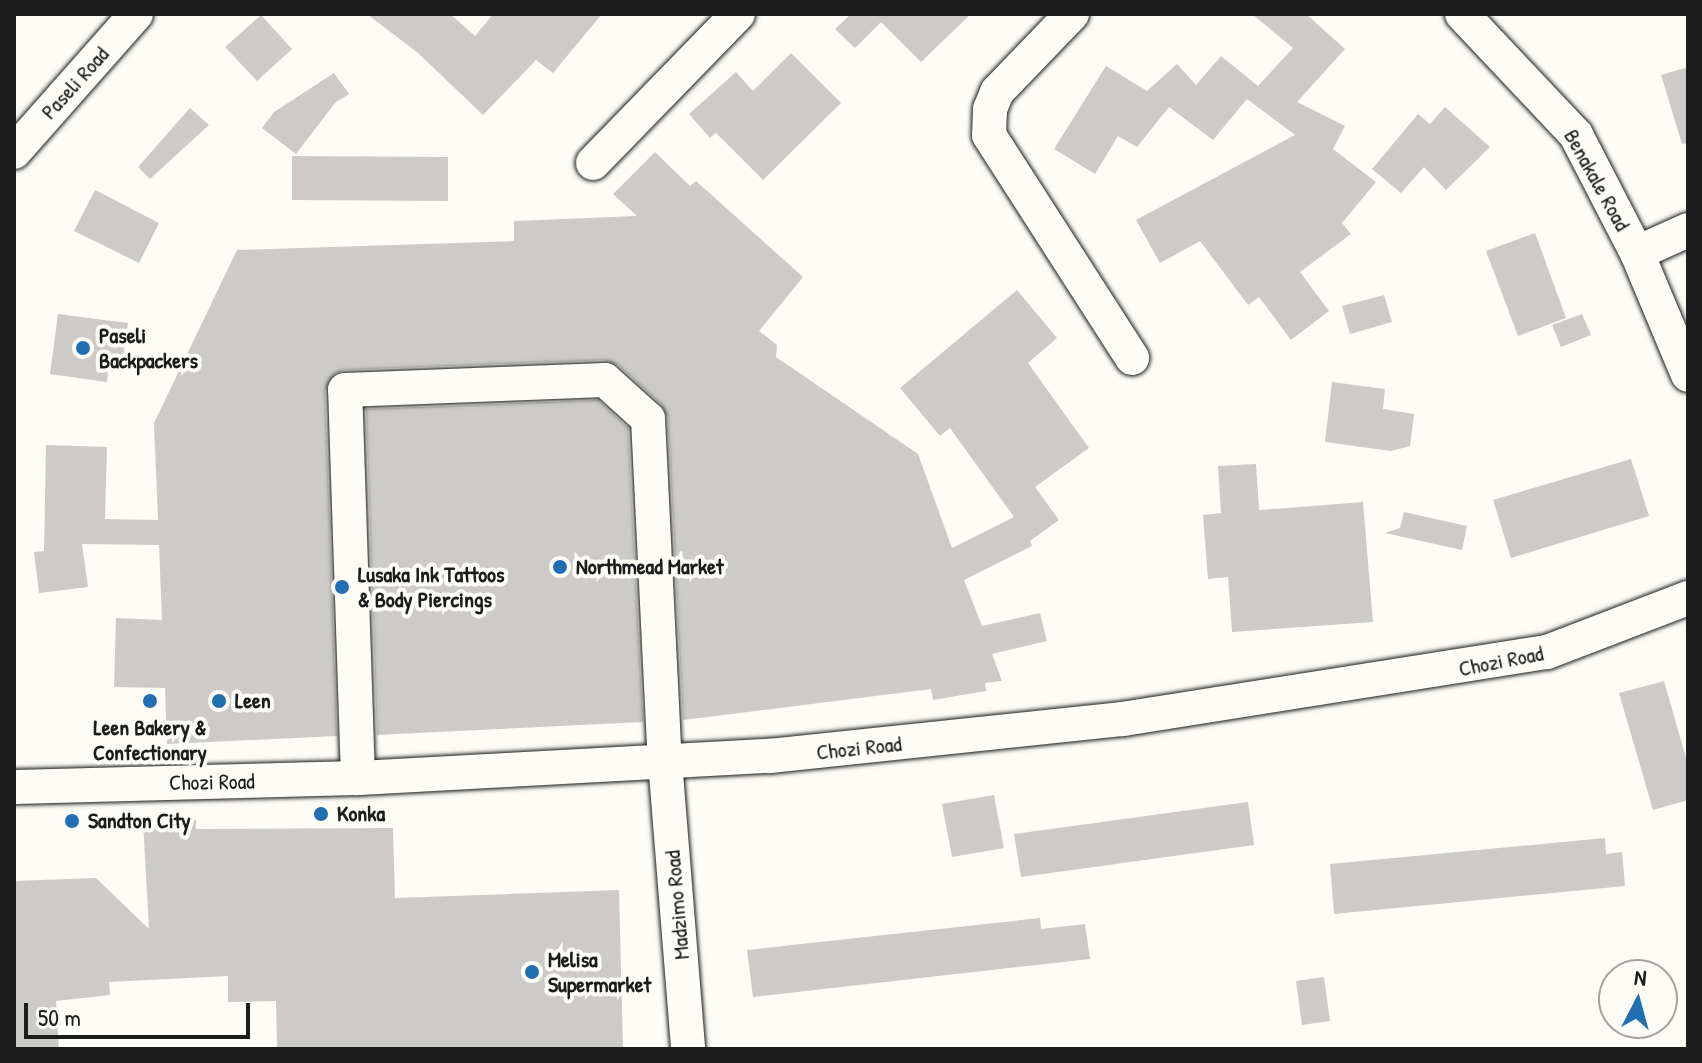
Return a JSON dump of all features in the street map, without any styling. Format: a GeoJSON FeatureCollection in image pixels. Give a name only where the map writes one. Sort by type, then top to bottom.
{"type":"FeatureCollection","features":[{"type":"Feature","properties":{"kind":"street","name":"Paseli Road"},"geometry":{"type":"LineString","coordinates":[[14,152],[136,14]]}},
{"type":"Feature","properties":{"kind":"street"},"geometry":{"type":"LineString","coordinates":[[593,163],[738,14]]}},
{"type":"Feature","properties":{"kind":"street"},"geometry":{"type":"LineString","coordinates":[[1072,14],[997,92],[990,109],[989,135],[1132,358]]}},
{"type":"Feature","properties":{"kind":"street","name":"Benakale Road"},"geometry":{"type":"LineString","coordinates":[[1462,14],[1576,135],[1637,253],[1688,375]]}},
{"type":"Feature","properties":{"kind":"street"},"geometry":{"type":"LineString","coordinates":[[1637,253],[1688,230]]}},
{"type":"Feature","properties":{"kind":"street","name":"Madzimo Road"},"geometry":{"type":"LineString","coordinates":[[358,778],[345,390],[605,380],[648,419],[665,761],[688,1049]]}},
{"type":"Feature","properties":{"kind":"street","name":"Chozi Road"},"geometry":{"type":"LineString","coordinates":[[14,787],[358,778],[665,761],[849,749],[1123,719],[1433,674],[1547,652],[1688,598]]}},
{"type":"Feature","properties":{"kind":"building"},"geometry":{"type":"Polygon","coordinates":[[[367,14],[450,14],[475,36],[493,14],[602,14],[553,73],[536,60],[483,115],[418,53],[367,14]]]}},
{"type":"Feature","properties":{"kind":"building"},"geometry":{"type":"Polygon","coordinates":[[[851,14],[971,14],[921,62],[881,22],[855,48],[835,29],[851,14]]]}},
{"type":"Feature","properties":{"kind":"building"},"geometry":{"type":"Polygon","coordinates":[[[1252,14],[1306,14],[1345,49],[1297,102],[1345,126],[1333,149],[1376,182],[1342,223],[1351,234],[1300,272],[1329,311],[1291,340],[1259,297],[1248,305],[1200,241],[1160,263],[1136,220],[1295,135],[1247,99],[1213,140],[1169,107],[1137,147],[1118,136],[1095,174],[1054,149],[1106,66],[1147,91],[1177,64],[1196,85],[1221,56],[1258,86],[1293,48],[1252,14]]]}},
{"type":"Feature","properties":{"kind":"building"},"geometry":{"type":"Polygon","coordinates":[[[261,15],[292,49],[257,81],[225,47],[261,15]]]}},
{"type":"Feature","properties":{"kind":"building"},"geometry":{"type":"Polygon","coordinates":[[[791,53],[841,103],[763,180],[716,133],[710,138],[689,114],[736,72],[753,91],[791,53]]]}},
{"type":"Feature","properties":{"kind":"building"},"geometry":{"type":"Polygon","coordinates":[[[1688,67],[1688,143],[1682,144],[1661,75],[1688,67]]]}},
{"type":"Feature","properties":{"kind":"building"},"geometry":{"type":"Polygon","coordinates":[[[334,73],[349,94],[335,103],[296,154],[262,128],[274,112],[334,73]]]}},
{"type":"Feature","properties":{"kind":"building"},"geometry":{"type":"Polygon","coordinates":[[[1445,107],[1490,147],[1446,190],[1424,167],[1401,193],[1372,169],[1418,114],[1430,124],[1445,107]]]}},
{"type":"Feature","properties":{"kind":"building"},"geometry":{"type":"Polygon","coordinates":[[[190,108],[209,125],[150,179],[138,167],[190,108]]]}},
{"type":"Feature","properties":{"kind":"building","name":"Northmead Market"},"geometry":{"type":"Polygon","coordinates":[[[655,152],[690,186],[696,181],[803,277],[759,331],[777,345],[776,357],[918,454],[952,548],[1014,517],[950,428],[940,436],[900,388],[1017,290],[1057,338],[1028,363],[1089,448],[1035,487],[1059,520],[1030,541],[1032,546],[964,580],[982,626],[1040,613],[1047,641],[992,654],[1002,681],[985,683],[986,691],[933,700],[931,689],[683,720],[668,418],[661,404],[618,365],[604,360],[344,370],[334,374],[325,391],[337,736],[167,744],[165,688],[114,687],[116,618],[162,620],[159,545],[82,544],[88,587],[39,593],[34,552],[44,551],[46,445],[107,447],[105,519],[158,520],[154,423],[237,250],[514,241],[514,221],[637,216],[613,194],[655,152]]]}},
{"type":"Feature","properties":{"kind":"building"},"geometry":{"type":"Polygon","coordinates":[[[292,156],[448,157],[448,201],[292,200],[292,156]]]}},
{"type":"Feature","properties":{"kind":"building"},"geometry":{"type":"Polygon","coordinates":[[[95,190],[159,223],[139,263],[74,231],[95,190]]]}},
{"type":"Feature","properties":{"kind":"building"},"geometry":{"type":"Polygon","coordinates":[[[1535,233],[1566,318],[1518,336],[1486,251],[1535,233]]]}},
{"type":"Feature","properties":{"kind":"building"},"geometry":{"type":"Polygon","coordinates":[[[1384,295],[1392,322],[1350,334],[1342,306],[1384,295]]]}},
{"type":"Feature","properties":{"kind":"building"},"geometry":{"type":"Polygon","coordinates":[[[58,314],[128,323],[122,365],[109,363],[107,382],[50,374],[58,314]]]}},
{"type":"Feature","properties":{"kind":"building"},"geometry":{"type":"Polygon","coordinates":[[[1582,314],[1591,335],[1561,347],[1552,325],[1582,314]]]}},
{"type":"Feature","properties":{"kind":"building"},"geometry":{"type":"Polygon","coordinates":[[[1332,382],[1385,389],[1383,409],[1414,414],[1410,446],[1391,451],[1325,442],[1332,382]]]}},
{"type":"Feature","properties":{"kind":"building"},"geometry":{"type":"Polygon","coordinates":[[[598,400],[628,428],[643,722],[377,735],[366,409],[598,400]]]}},
{"type":"Feature","properties":{"kind":"building"},"geometry":{"type":"Polygon","coordinates":[[[1631,459],[1649,516],[1511,558],[1493,500],[1631,459]]]}},
{"type":"Feature","properties":{"kind":"building"},"geometry":{"type":"Polygon","coordinates":[[[1256,464],[1259,510],[1363,502],[1373,622],[1232,632],[1228,577],[1208,579],[1203,515],[1221,513],[1218,466],[1256,464]]]}},
{"type":"Feature","properties":{"kind":"building"},"geometry":{"type":"Polygon","coordinates":[[[1404,512],[1467,526],[1462,550],[1385,533],[1400,528],[1404,512]]]}},
{"type":"Feature","properties":{"kind":"building"},"geometry":{"type":"Polygon","coordinates":[[[1664,681],[1688,765],[1688,800],[1653,810],[1619,693],[1664,681]]]}},
{"type":"Feature","properties":{"kind":"building"},"geometry":{"type":"Polygon","coordinates":[[[994,795],[1004,848],[952,857],[942,804],[994,795]]]}},
{"type":"Feature","properties":{"kind":"building"},"geometry":{"type":"Polygon","coordinates":[[[1248,802],[1254,845],[1021,877],[1014,834],[1248,802]]]}},
{"type":"Feature","properties":{"kind":"building"},"geometry":{"type":"Polygon","coordinates":[[[196,820],[196,829],[393,828],[395,898],[619,890],[623,1048],[277,1049],[276,1001],[228,1002],[228,976],[109,982],[110,995],[56,1001],[59,1049],[14,1049],[14,881],[96,878],[149,929],[143,822],[196,820]]]}},
{"type":"Feature","properties":{"kind":"building"},"geometry":{"type":"Polygon","coordinates":[[[1605,838],[1606,854],[1622,852],[1625,886],[1334,914],[1330,864],[1605,838]]]}},
{"type":"Feature","properties":{"kind":"building"},"geometry":{"type":"Polygon","coordinates":[[[1040,918],[1041,929],[1085,924],[1090,959],[753,997],[747,950],[1040,918]]]}},
{"type":"Feature","properties":{"kind":"building"},"geometry":{"type":"Polygon","coordinates":[[[1324,977],[1330,1021],[1302,1025],[1296,981],[1324,977]]]}},
{"type":"Feature","properties":{"kind":"place","name":"Paseli Backpackers"},"geometry":{"type":"Point","coordinates":[83,348]}},
{"type":"Feature","properties":{"kind":"place","name":"Northmead Market"},"geometry":{"type":"Point","coordinates":[560,567]}},
{"type":"Feature","properties":{"kind":"place","name":"Lusaka Ink Tattoos & Body Piercings"},"geometry":{"type":"Point","coordinates":[342,587]}},
{"type":"Feature","properties":{"kind":"place","name":"Leen Bakery & Confectionary"},"geometry":{"type":"Point","coordinates":[150,701]}},
{"type":"Feature","properties":{"kind":"place","name":"Leen"},"geometry":{"type":"Point","coordinates":[219,701]}},
{"type":"Feature","properties":{"kind":"place","name":"Konka"},"geometry":{"type":"Point","coordinates":[321,814]}},
{"type":"Feature","properties":{"kind":"place","name":"Sandton City"},"geometry":{"type":"Point","coordinates":[72,821]}},
{"type":"Feature","properties":{"kind":"place","name":"Melisa Supermarket"},"geometry":{"type":"Point","coordinates":[532,972]}}]}
